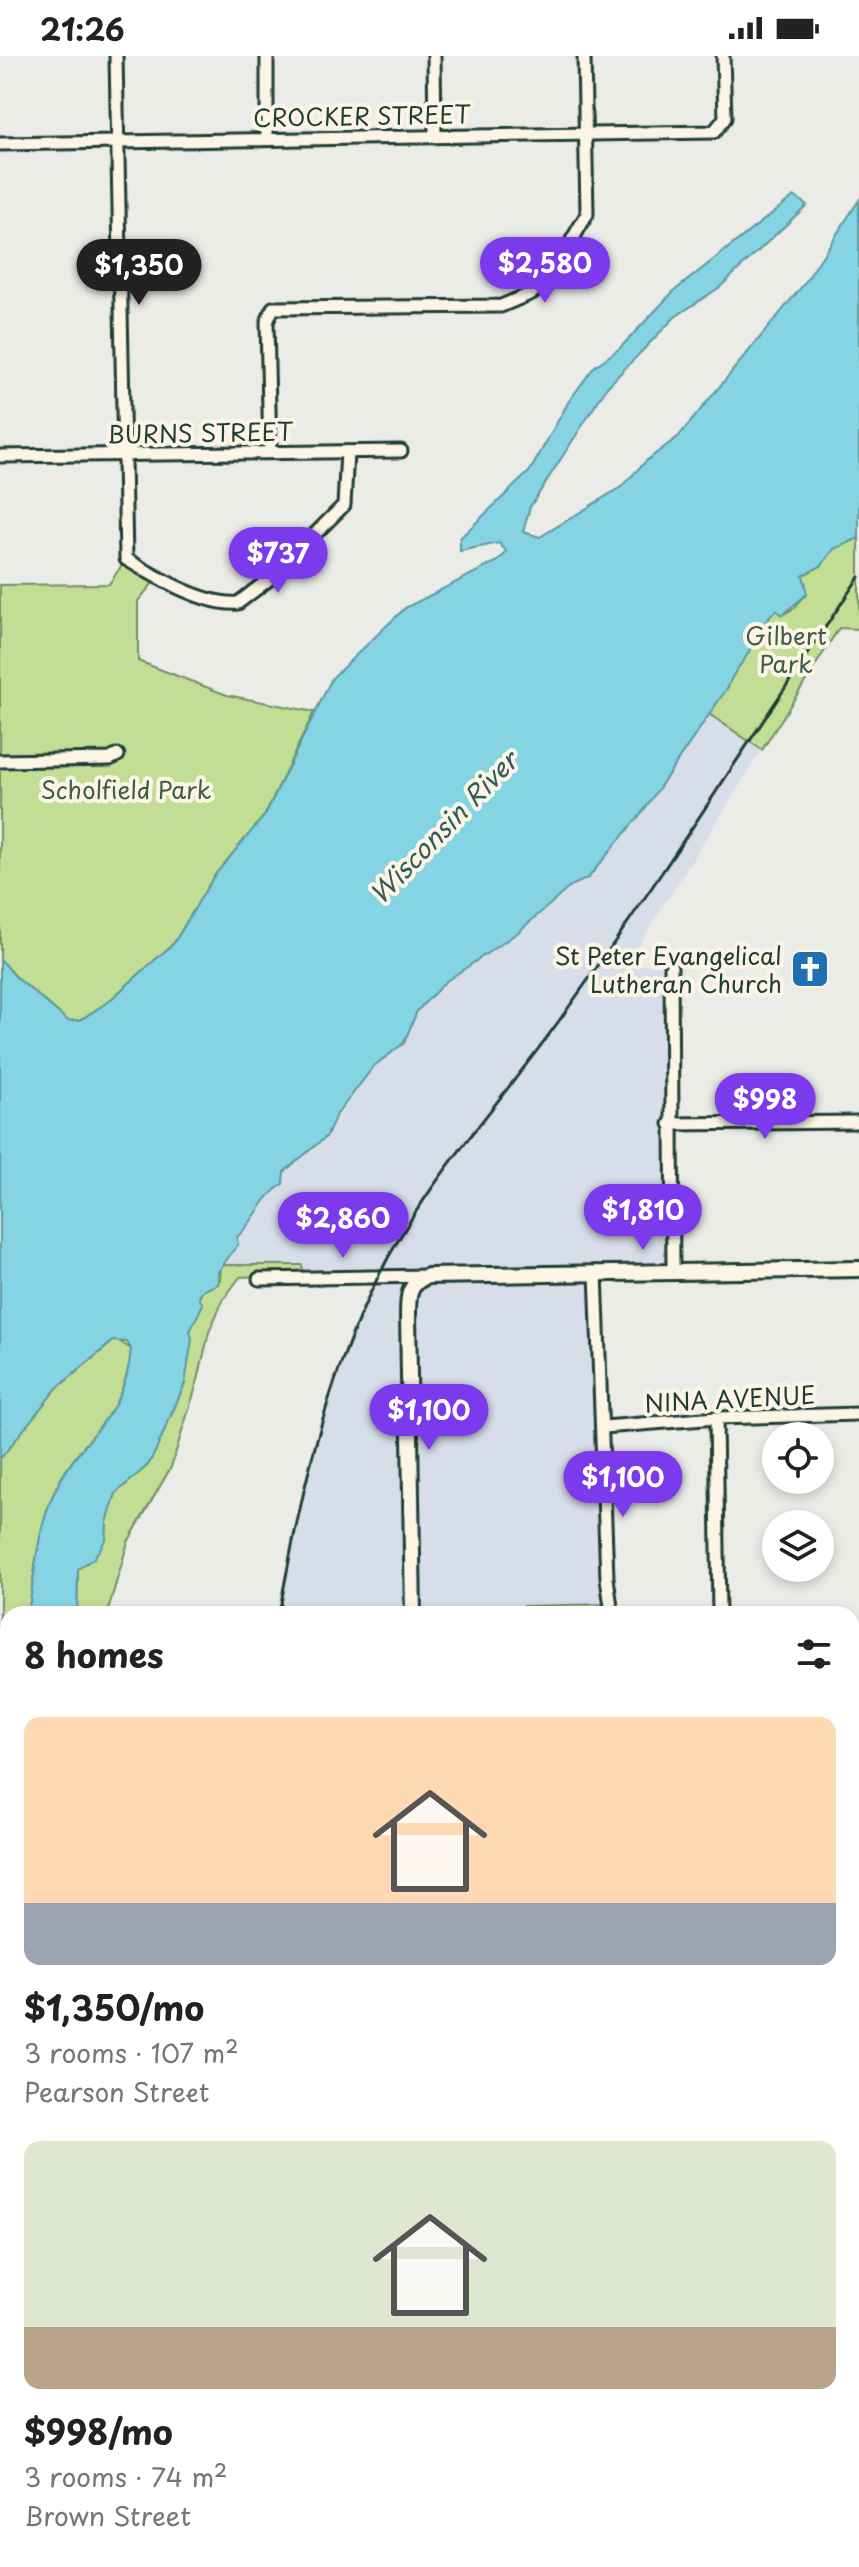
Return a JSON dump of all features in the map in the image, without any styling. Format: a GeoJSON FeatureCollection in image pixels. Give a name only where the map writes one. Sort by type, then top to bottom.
{"type":"FeatureCollection","features":[{"type":"Feature","properties":{"kind":"street"},"geometry":{"type":"LineString","coordinates":[[116,56],[126,559],[157,578],[217,602],[238,603],[262,587],[344,505],[347,452]]}},
{"type":"Feature","properties":{"kind":"street"},"geometry":{"type":"LineString","coordinates":[[267,56],[267,139]]}},
{"type":"Feature","properties":{"kind":"street"},"geometry":{"type":"LineString","coordinates":[[434,56],[435,135]]}},
{"type":"Feature","properties":{"kind":"street"},"geometry":{"type":"LineString","coordinates":[[270,452],[269,313],[273,308],[501,306],[532,293],[553,273],[587,214],[584,56]]}},
{"type":"Feature","properties":{"kind":"street","name":"CROCKER STREET"},"geometry":{"type":"LineString","coordinates":[[0,144],[714,132],[722,125],[723,56]]}},
{"type":"Feature","properties":{"kind":"street","name":"BURNS STREET"},"geometry":{"type":"LineString","coordinates":[[0,456],[401,451]]}},
{"type":"Feature","properties":{"kind":"street"},"geometry":{"type":"LineString","coordinates":[[0,761],[110,759],[118,755]]}},
{"type":"Feature","properties":{"kind":"street"},"geometry":{"type":"LineString","coordinates":[[671,967],[673,1271]]}},
{"type":"Feature","properties":{"kind":"street"},"geometry":{"type":"LineString","coordinates":[[670,1124],[859,1122]]}},
{"type":"Feature","properties":{"kind":"street"},"geometry":{"type":"LineString","coordinates":[[259,1279],[859,1269]]}},
{"type":"Feature","properties":{"kind":"street"},"geometry":{"type":"LineString","coordinates":[[596,1272],[604,1427],[607,1578],[611,1606]]}},
{"type":"Feature","properties":{"kind":"street"},"geometry":{"type":"LineString","coordinates":[[413,1606],[408,1299],[412,1285],[428,1276]]}},
{"type":"Feature","properties":{"kind":"street","name":"NINA AVENUE"},"geometry":{"type":"LineString","coordinates":[[604,1427],[716,1418],[859,1414]]}},
{"type":"Feature","properties":{"kind":"street"},"geometry":{"type":"LineString","coordinates":[[716,1418],[719,1606]]}},
{"type":"Feature","properties":{"kind":"shaded area"},"geometry":{"type":"Polygon","coordinates":[[[709,714],[762,750],[626,965],[677,965],[678,1271],[599,1272],[612,1604],[281,1606],[313,1445],[341,1361],[375,1283],[303,1274],[302,1265],[221,1265],[261,1202],[283,1184],[284,1172],[316,1148],[374,1066],[404,1043],[417,1011],[467,965],[571,886],[588,877],[627,830],[709,714]]]}},
{"type":"Feature","properties":{"kind":"green space","name":"Gilbert Park"},"geometry":{"type":"Polygon","coordinates":[[[859,538],[859,629],[839,628],[762,750],[709,714],[757,634],[776,609],[782,615],[796,607],[806,585],[802,575],[821,566],[834,549],[859,538]]]}},
{"type":"Feature","properties":{"kind":"green space","name":"Scholfield Park"},"geometry":{"type":"Polygon","coordinates":[[[126,559],[157,578],[138,601],[138,661],[227,695],[314,712],[265,815],[214,876],[174,943],[108,1002],[80,1020],[68,1021],[17,978],[0,959],[0,585],[109,584],[126,559]]]}},
{"type":"Feature","properties":{"kind":"green space"},"geometry":{"type":"Polygon","coordinates":[[[221,1265],[302,1265],[303,1274],[240,1277],[223,1300],[209,1332],[198,1380],[171,1467],[128,1542],[109,1606],[77,1606],[78,1569],[106,1539],[107,1522],[116,1493],[148,1465],[156,1450],[185,1383],[190,1331],[201,1306],[199,1298],[202,1291],[220,1280],[221,1265]]]}},
{"type":"Feature","properties":{"kind":"green space"},"geometry":{"type":"Polygon","coordinates":[[[116,1339],[131,1349],[127,1373],[111,1411],[64,1473],[48,1507],[29,1606],[0,1606],[0,1459],[56,1389],[116,1339]]]}},
{"type":"Feature","properties":{"kind":"green space"},"geometry":{"type":"Polygon","coordinates":[[[612,1604],[612,1606],[524,1606],[612,1604]]]}},
{"type":"Feature","properties":{"kind":"water","name":"Wisconsin River"},"geometry":{"type":"Polygon","coordinates":[[[794,196],[807,205],[720,287],[675,317],[607,387],[530,507],[523,532],[540,537],[621,487],[646,461],[679,436],[804,284],[859,200],[859,538],[834,549],[821,566],[803,575],[807,594],[782,615],[776,610],[765,623],[728,687],[644,810],[588,878],[571,886],[517,933],[445,982],[417,1011],[404,1043],[374,1066],[335,1117],[327,1136],[284,1172],[283,1184],[269,1196],[237,1237],[238,1244],[218,1272],[218,1284],[202,1291],[199,1298],[203,1304],[190,1331],[192,1339],[185,1383],[148,1465],[116,1493],[107,1522],[106,1539],[94,1558],[78,1569],[77,1606],[29,1606],[48,1507],[64,1474],[100,1427],[120,1394],[131,1349],[127,1342],[113,1341],[56,1389],[0,1459],[0,959],[17,978],[68,1021],[80,1020],[108,1002],[174,943],[214,876],[265,815],[332,678],[405,608],[498,561],[507,552],[499,543],[460,551],[460,538],[530,471],[569,401],[594,367],[620,348],[674,291],[794,196]]]}},
{"type":"Feature","properties":{"kind":"railway"},"geometry":{"type":"LineString","coordinates":[[281,1606],[305,1485],[328,1401],[358,1319],[396,1244],[440,1177],[599,964],[859,577]]}},
{"type":"Feature","properties":{"kind":"place","name":"St Peter Evangelical Lutheran Church"},"geometry":{"type":"Point","coordinates":[810,969]}}]}
